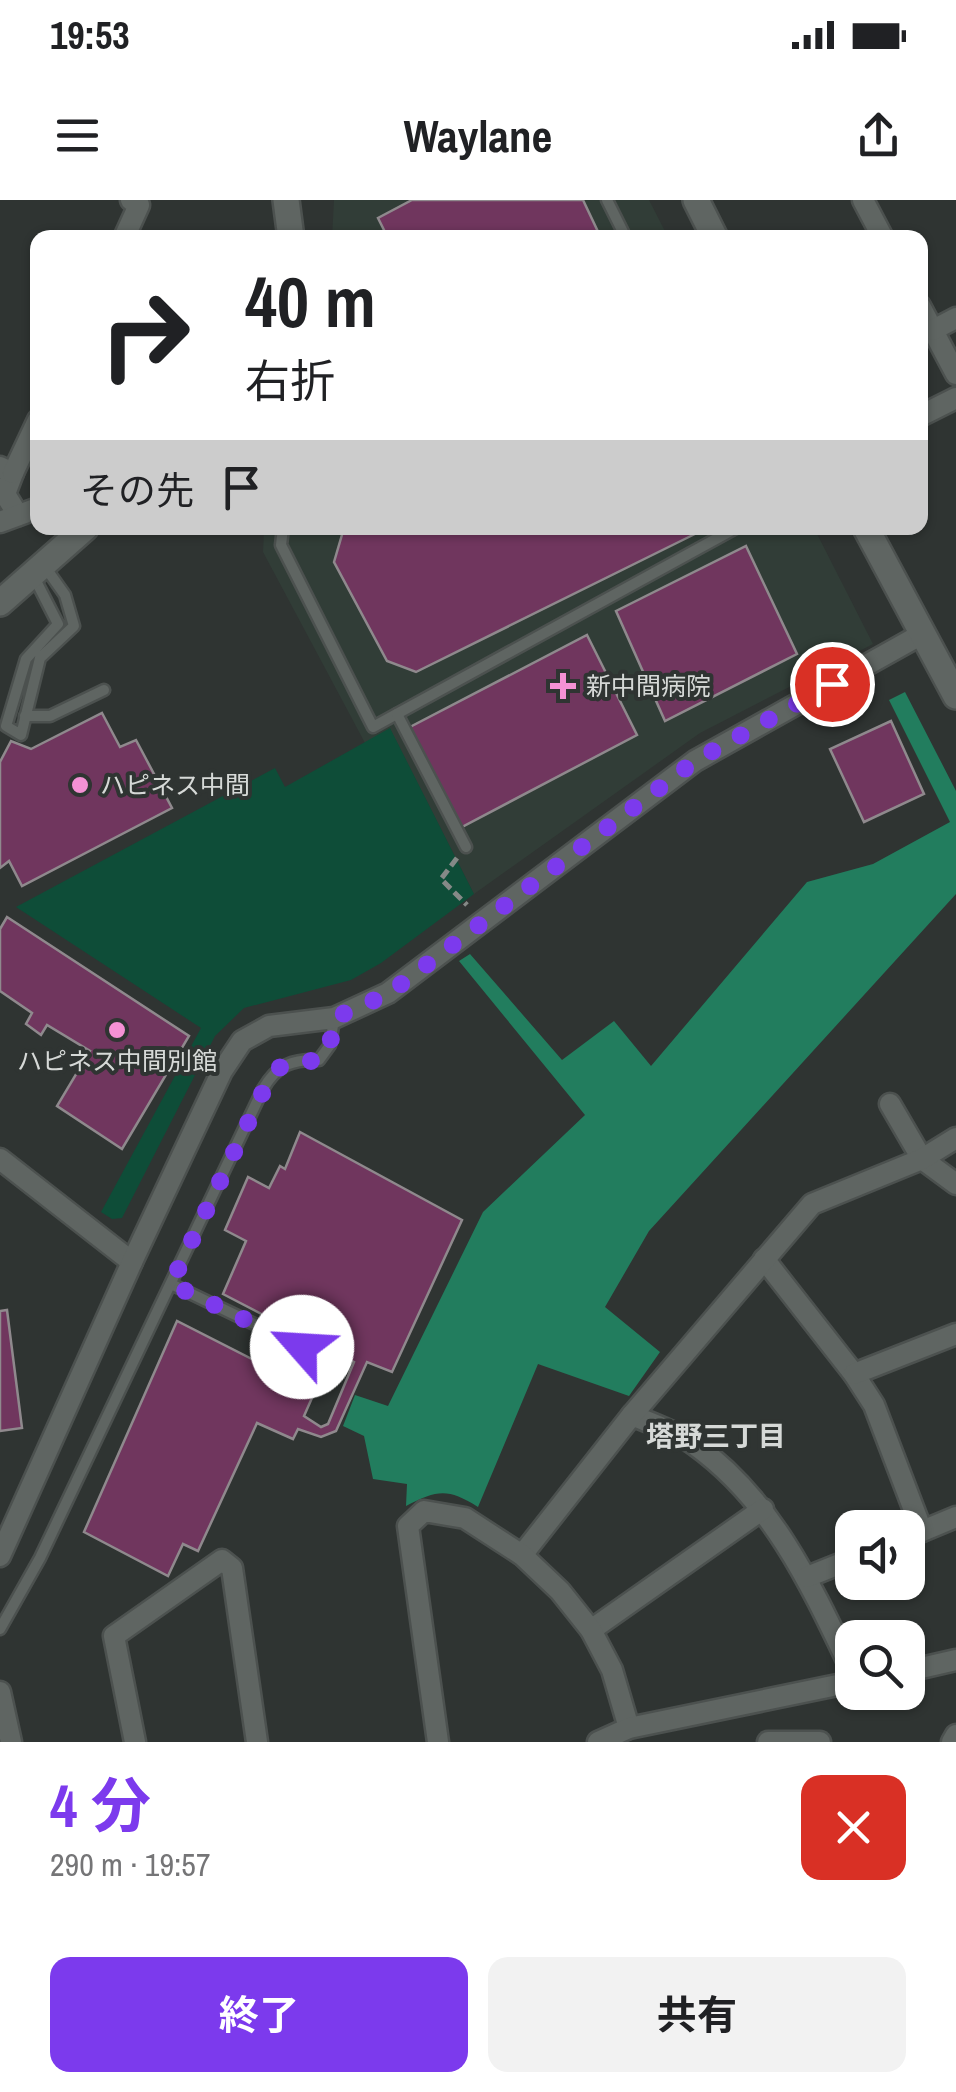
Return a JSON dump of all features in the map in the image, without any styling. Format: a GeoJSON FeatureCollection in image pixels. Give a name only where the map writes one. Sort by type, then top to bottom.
{"type":"FeatureCollection","features":[{"type":"Feature","properties":{"kind":"street"},"geometry":{"type":"LineString","coordinates":[[128,230],[139,205],[130,200]]}},
{"type":"Feature","properties":{"kind":"street"},"geometry":{"type":"LineString","coordinates":[[286,200],[290,230]]}},
{"type":"Feature","properties":{"kind":"street"},"geometry":{"type":"LineString","coordinates":[[696,200],[711,230]]}},
{"type":"Feature","properties":{"kind":"street"},"geometry":{"type":"LineString","coordinates":[[863,200],[879,230]]}},
{"type":"Feature","properties":{"kind":"street"},"geometry":{"type":"LineString","coordinates":[[933,330],[956,318]]}},
{"type":"Feature","properties":{"kind":"street"},"geometry":{"type":"LineString","coordinates":[[928,321],[956,374]]}},
{"type":"Feature","properties":{"kind":"street"},"geometry":{"type":"LineString","coordinates":[[928,412],[956,398]]}},
{"type":"Feature","properties":{"kind":"street"},"geometry":{"type":"LineString","coordinates":[[18,515],[6,494],[6,470],[30,432]]}},
{"type":"Feature","properties":{"kind":"street"},"geometry":{"type":"LineString","coordinates":[[0,603],[76,535]]}},
{"type":"Feature","properties":{"kind":"street"},"geometry":{"type":"LineString","coordinates":[[870,535],[956,696]]}},
{"type":"Feature","properties":{"kind":"street"},"geometry":{"type":"LineString","coordinates":[[0,1556],[132,1262],[222,1071],[242,1042],[269,1026],[334,1018],[388,994],[695,761],[922,634]]}},
{"type":"Feature","properties":{"kind":"street"},"geometry":{"type":"LineString","coordinates":[[890,1104],[922,1159],[956,1184]]}},
{"type":"Feature","properties":{"kind":"street"},"geometry":{"type":"LineString","coordinates":[[522,1555],[632,1415],[812,1204],[922,1159],[956,1138]]}},
{"type":"Feature","properties":{"kind":"street"},"geometry":{"type":"LineString","coordinates":[[0,1159],[132,1262]]}},
{"type":"Feature","properties":{"kind":"street"},"geometry":{"type":"LineString","coordinates":[[764,1259],[854,1374],[874,1406],[906,1510]]}},
{"type":"Feature","properties":{"kind":"street"},"geometry":{"type":"LineString","coordinates":[[854,1374],[956,1334]]}},
{"type":"Feature","properties":{"kind":"street"},"geometry":{"type":"LineString","coordinates":[[632,1415],[693,1443],[763,1508],[807,1577],[835,1635]]}},
{"type":"Feature","properties":{"kind":"street"},"geometry":{"type":"LineString","coordinates":[[590,1630],[763,1508]]}},
{"type":"Feature","properties":{"kind":"street"},"geometry":{"type":"LineString","coordinates":[[438,1742],[408,1526],[424,1512],[464,1518],[522,1555],[560,1591],[590,1630],[612,1670],[629,1728]]}},
{"type":"Feature","properties":{"kind":"street"},"geometry":{"type":"LineString","coordinates":[[925,1530],[956,1517]]}},
{"type":"Feature","properties":{"kind":"street"},"geometry":{"type":"LineString","coordinates":[[136,1742],[114,1636],[222,1560],[232,1568],[257,1742]]}},
{"type":"Feature","properties":{"kind":"street"},"geometry":{"type":"LineString","coordinates":[[807,1577],[835,1566]]}},
{"type":"Feature","properties":{"kind":"street"},"geometry":{"type":"LineString","coordinates":[[925,1667],[956,1660]]}},
{"type":"Feature","properties":{"kind":"street"},"geometry":{"type":"LineString","coordinates":[[598,1742],[629,1728],[835,1686]]}},
{"type":"Feature","properties":{"kind":"street"},"geometry":{"type":"LineString","coordinates":[[0,1692],[12,1742]]}},
{"type":"Feature","properties":{"kind":"street"},"geometry":{"type":"LineString","coordinates":[[952,1742],[956,1735]]}},
{"type":"Feature","properties":{"kind":"street"},"geometry":{"type":"LineString","coordinates":[[768,1742],[820,1742]]}},
{"type":"Feature","properties":{"kind":"lane"},"geometry":{"type":"LineString","coordinates":[[607,200],[622,230]]}},
{"type":"Feature","properties":{"kind":"lane"},"geometry":{"type":"LineString","coordinates":[[282,535],[281,545],[372,727],[723,535]]}},
{"type":"Feature","properties":{"kind":"lane"},"geometry":{"type":"LineString","coordinates":[[37,568],[65,595],[74,626],[40,658],[21,734],[6,726],[26,658],[58,624],[37,568]]}},
{"type":"Feature","properties":{"kind":"lane"},"geometry":{"type":"LineString","coordinates":[[25,716],[50,716],[104,690]]}},
{"type":"Feature","properties":{"kind":"lane"},"geometry":{"type":"LineString","coordinates":[[397,714],[466,847]]}},
{"type":"Feature","properties":{"kind":"lane"},"geometry":{"type":"LineString","coordinates":[[0,1628],[40,1558],[271,1075],[284,1064],[319,1060],[330,1045],[334,1018]]}},
{"type":"Feature","properties":{"kind":"lane"},"geometry":{"type":"LineString","coordinates":[[171,1284],[302,1347]]}},
{"type":"Feature","properties":{"kind":"path"},"geometry":{"type":"LineString","coordinates":[[466,847],[441,880],[483,921]]}},
{"type":"Feature","properties":{"kind":"shaded area"},"geometry":{"type":"Polygon","coordinates":[[[334,200],[649,200],[664,230],[332,230],[334,200]]]}},
{"type":"Feature","properties":{"kind":"shaded area","name":"新中間病院"},"geometry":{"type":"Polygon","coordinates":[[[264,535],[818,535],[873,644],[700,733],[474,894],[390,729],[365,743],[263,552],[264,535]]]}},
{"type":"Feature","properties":{"kind":"green space"},"geometry":{"type":"Polygon","coordinates":[[[905,692],[956,791],[956,894],[649,1231],[605,1307],[660,1352],[629,1396],[538,1364],[478,1507],[442,1493],[406,1506],[407,1484],[373,1479],[364,1436],[343,1426],[355,1395],[388,1406],[483,1212],[585,1115],[459,961],[470,954],[562,1060],[614,1021],[651,1066],[807,882],[873,864],[950,822],[889,700],[905,692]]]}},
{"type":"Feature","properties":{"kind":"green space"},"geometry":{"type":"Polygon","coordinates":[[[390,728],[474,894],[381,963],[351,980],[244,1008],[215,1036],[122,1218],[112,1219],[101,1212],[201,1028],[16,907],[275,768],[285,787],[390,728]]]}},
{"type":"Feature","properties":{"kind":"building"},"geometry":{"type":"Polygon","coordinates":[[[412,200],[583,200],[597,230],[384,230],[378,218],[412,200]]]}},
{"type":"Feature","properties":{"kind":"building","name":"新中間病院"},"geometry":{"type":"Polygon","coordinates":[[[342,535],[693,535],[416,672],[387,661],[334,562],[342,535]]]}},
{"type":"Feature","properties":{"kind":"building"},"geometry":{"type":"Polygon","coordinates":[[[746,546],[797,654],[665,721],[616,611],[746,546]]]}},
{"type":"Feature","properties":{"kind":"building"},"geometry":{"type":"Polygon","coordinates":[[[587,635],[637,735],[460,828],[410,727],[587,635]]]}},
{"type":"Feature","properties":{"kind":"building","name":"ハピネス中間"},"geometry":{"type":"Polygon","coordinates":[[[102,713],[120,747],[136,740],[172,808],[22,886],[9,861],[0,868],[0,762],[11,741],[31,749],[102,713]]]}},
{"type":"Feature","properties":{"kind":"building"},"geometry":{"type":"Polygon","coordinates":[[[891,721],[924,794],[864,822],[830,749],[891,721]]]}},
{"type":"Feature","properties":{"kind":"building","name":"ハピネス中間別館"},"geometry":{"type":"Polygon","coordinates":[[[7,917],[189,1036],[122,1149],[57,1106],[90,1051],[47,1025],[41,1035],[26,1024],[32,1013],[0,991],[0,929],[7,917]]]}},
{"type":"Feature","properties":{"kind":"building"},"geometry":{"type":"Polygon","coordinates":[[[300,1132],[462,1220],[392,1372],[367,1362],[336,1431],[321,1437],[298,1429],[293,1439],[257,1423],[198,1551],[183,1544],[168,1576],[84,1532],[177,1321],[315,1391],[304,1416],[321,1427],[328,1424],[354,1362],[223,1294],[246,1241],[225,1230],[248,1177],[269,1188],[280,1166],[285,1169],[300,1132]]]}},
{"type":"Feature","properties":{"kind":"building"},"geometry":{"type":"Polygon","coordinates":[[[7,1310],[22,1428],[0,1431],[0,1311],[7,1310]]]}},
{"type":"Feature","properties":{"kind":"place","name":"新中間病院"},"geometry":{"type":"Point","coordinates":[563,686]}},
{"type":"Feature","properties":{"kind":"place","name":"ハピネス中間"},"geometry":{"type":"Point","coordinates":[80,785]}},
{"type":"Feature","properties":{"kind":"place","name":"ハピネス中間別館"},"geometry":{"type":"Point","coordinates":[117,1030]}},
{"type":"Feature","properties":{"kind":"district","name":"塔野三丁目"},"geometry":{"type":"Point","coordinates":[716,1436]}},
{"type":"Feature","properties":{"kind":"route"},"geometry":{"type":"LineString","coordinates":[[302,1347],[171,1284],[271,1075],[284,1064],[319,1060],[330,1045],[334,1018],[388,994],[695,761],[832,684]]}}]}
